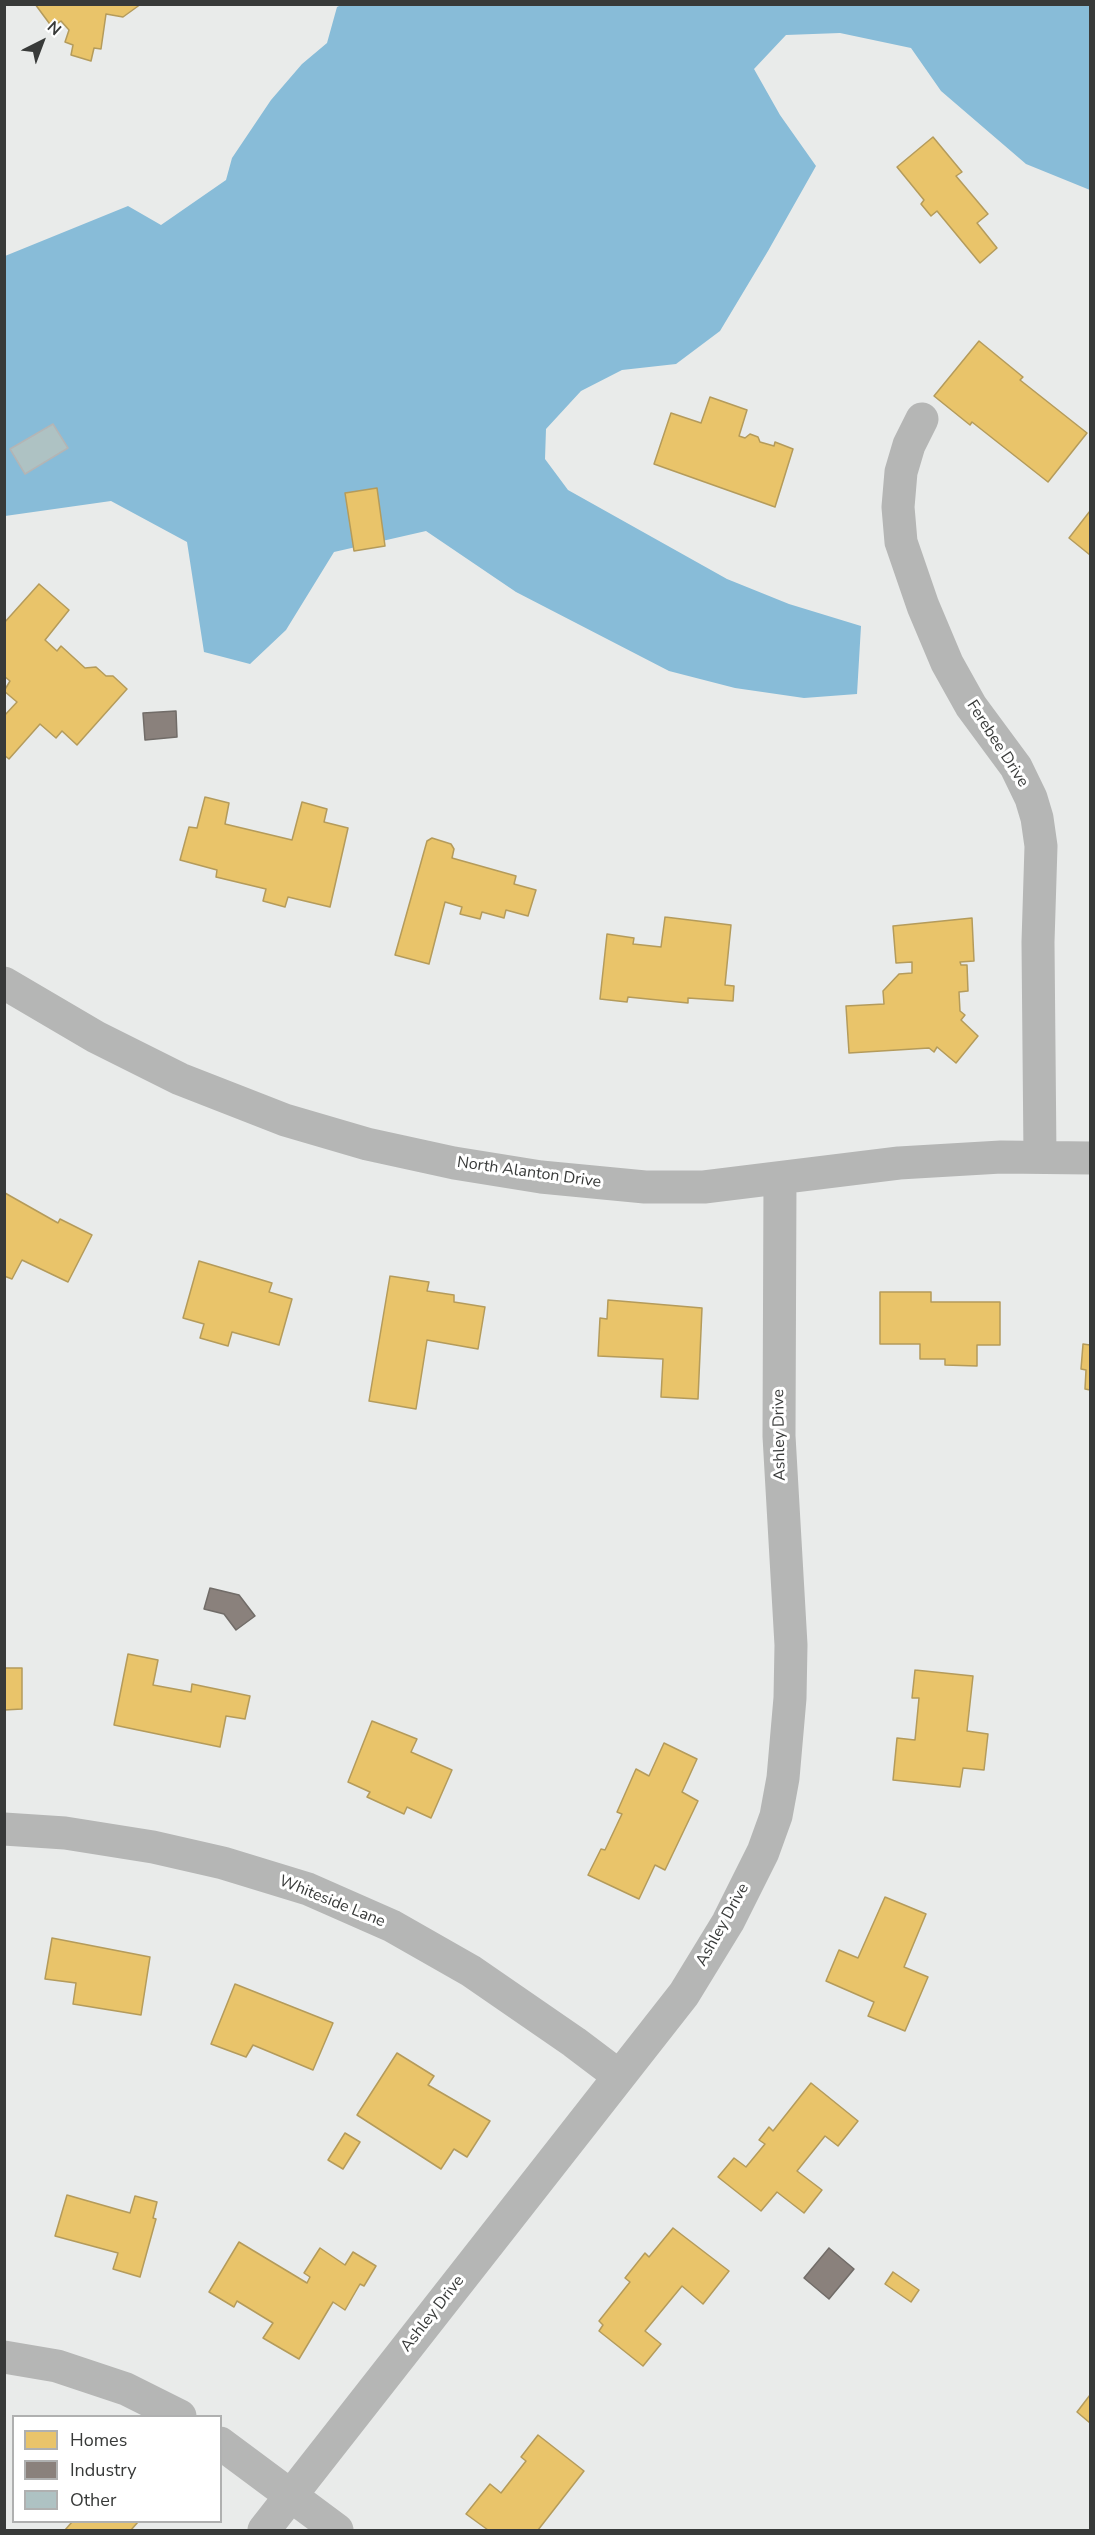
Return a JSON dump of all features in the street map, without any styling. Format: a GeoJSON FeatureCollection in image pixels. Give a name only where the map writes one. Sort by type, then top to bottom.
{"type":"FeatureCollection","features":[{"type":"Feature","properties":{"kind":"street","name":"Ferebee Drive"},"geometry":{"type":"LineString","coordinates":[[922,419],[909,445],[901,472],[898,507],[902,542],[923,606],[947,663],[971,705],[1016,767],[1031,798],[1037,818],[1041,846],[1038,942],[1040,1157]]}},
{"type":"Feature","properties":{"kind":"street","name":"North Alanton Drive"},"geometry":{"type":"LineString","coordinates":[[4,983],[96,1037],[180,1079],[285,1120],[367,1144],[454,1163],[530,1175],[645,1187],[704,1187],[899,1163],[1040,1157],[1090,1158]]}},
{"type":"Feature","properties":{"kind":"street","name":"Ashley Drive"},"geometry":{"type":"LineString","coordinates":[[264,2530],[684,1994],[728,1922],[763,1852],[776,1816],[783,1778],[790,1698],[791,1644],[778,1436],[780,1179]]}},
{"type":"Feature","properties":{"kind":"street","name":"Whiteside Lane"},"geometry":{"type":"LineString","coordinates":[[4,1829],[65,1833],[153,1847],[223,1863],[308,1889],[392,1926],[471,1971],[619,2076]]}},
{"type":"Feature","properties":{"kind":"street"},"geometry":{"type":"LineString","coordinates":[[4,2357],[57,2366],[126,2389],[178,2415]]}},
{"type":"Feature","properties":{"kind":"street"},"geometry":{"type":"LineString","coordinates":[[222,2444],[336,2530]]}},
{"type":"Feature","properties":{"kind":"water"},"geometry":{"type":"Polygon","coordinates":[[[341,5],[1090,5],[1090,190],[1026,164],[941,91],[911,48],[840,33],[786,35],[754,69],[780,115],[816,166],[720,331],[676,364],[622,370],[581,391],[546,429],[545,459],[568,490],[727,579],[789,604],[861,626],[857,694],[804,698],[735,688],[669,671],[516,592],[426,531],[334,552],[286,630],[250,664],[204,652],[187,542],[111,501],[5,516],[5,256],[128,206],[161,225],[226,180],[232,158],[271,100],[302,64],[327,43],[337,7],[341,5]]]}},
{"type":"Feature","properties":{"kind":"building: Homes"},"geometry":{"type":"Polygon","coordinates":[[[35,4],[141,4],[123,17],[106,14],[101,49],[94,48],[91,61],[71,55],[73,45],[65,42],[69,30],[61,21],[52,27],[35,4]]]}},
{"type":"Feature","properties":{"kind":"building: Homes"},"geometry":{"type":"Polygon","coordinates":[[[933,137],[962,172],[956,176],[988,214],[977,223],[997,248],[980,263],[937,211],[931,216],[921,204],[924,200],[897,167],[933,137]]]}},
{"type":"Feature","properties":{"kind":"building: Homes"},"geometry":{"type":"Polygon","coordinates":[[[979,341],[1023,377],[1020,380],[1087,433],[1048,482],[972,422],[970,425],[934,396],[979,341]]]}},
{"type":"Feature","properties":{"kind":"building: Homes"},"geometry":{"type":"Polygon","coordinates":[[[710,397],[747,410],[739,436],[745,438],[750,434],[758,437],[760,442],[774,446],[775,442],[793,449],[775,507],[654,464],[671,413],[701,423],[710,397]]]}},
{"type":"Feature","properties":{"kind":"building: Homes"},"geometry":{"type":"Polygon","coordinates":[[[377,488],[385,546],[354,551],[345,493],[377,488]]]}},
{"type":"Feature","properties":{"kind":"building: Homes"},"geometry":{"type":"Polygon","coordinates":[[[1090,511],[1090,555],[1069,538],[1090,511]]]}},
{"type":"Feature","properties":{"kind":"building: Homes"},"geometry":{"type":"Polygon","coordinates":[[[39,584],[69,610],[45,640],[57,651],[61,646],[85,668],[96,667],[106,676],[113,676],[127,689],[77,745],[62,731],[56,738],[40,724],[9,759],[4,755],[4,716],[17,702],[4,691],[10,681],[4,676],[4,623],[39,584]]]}},
{"type":"Feature","properties":{"kind":"building: Homes"},"geometry":{"type":"Polygon","coordinates":[[[205,797],[229,803],[225,824],[292,840],[302,802],[327,809],[324,822],[348,828],[330,907],[288,897],[285,907],[263,901],[266,889],[216,877],[217,870],[180,860],[189,827],[197,828],[205,797]]]}},
{"type":"Feature","properties":{"kind":"building: Homes"},"geometry":{"type":"Polygon","coordinates":[[[432,838],[451,844],[454,849],[452,858],[516,876],[514,884],[536,890],[528,916],[506,910],[504,918],[482,912],[480,919],[460,914],[462,907],[445,902],[429,964],[395,955],[427,841],[432,838]]]}},
{"type":"Feature","properties":{"kind":"building: Homes"},"geometry":{"type":"Polygon","coordinates":[[[665,917],[731,925],[725,985],[734,986],[733,1001],[688,998],[688,1003],[628,997],[627,1002],[600,999],[607,934],[634,938],[633,944],[661,947],[665,917]]]}},
{"type":"Feature","properties":{"kind":"building: Homes"},"geometry":{"type":"Polygon","coordinates":[[[972,918],[974,961],[960,962],[961,965],[967,965],[968,991],[959,992],[960,1011],[965,1015],[961,1020],[978,1036],[956,1063],[937,1047],[934,1052],[929,1048],[849,1053],[846,1006],[884,1004],[883,991],[899,974],[912,973],[912,962],[896,963],[893,926],[972,918]]]}},
{"type":"Feature","properties":{"kind":"building: Homes"},"geometry":{"type":"Polygon","coordinates":[[[5,1193],[58,1223],[60,1219],[92,1235],[68,1282],[22,1260],[12,1279],[4,1276],[5,1193]]]}},
{"type":"Feature","properties":{"kind":"building: Homes"},"geometry":{"type":"Polygon","coordinates":[[[199,1261],[272,1283],[269,1292],[292,1299],[279,1345],[232,1332],[228,1346],[200,1338],[204,1324],[183,1318],[199,1261]]]}},
{"type":"Feature","properties":{"kind":"building: Homes"},"geometry":{"type":"Polygon","coordinates":[[[390,1276],[429,1282],[427,1291],[454,1295],[454,1302],[485,1307],[478,1349],[427,1340],[416,1409],[369,1401],[390,1276]]]}},
{"type":"Feature","properties":{"kind":"building: Homes"},"geometry":{"type":"Polygon","coordinates":[[[880,1292],[931,1292],[931,1302],[1000,1302],[1000,1345],[977,1345],[977,1366],[945,1365],[945,1359],[920,1359],[920,1344],[880,1344],[880,1292]]]}},
{"type":"Feature","properties":{"kind":"building: Homes"},"geometry":{"type":"Polygon","coordinates":[[[608,1300],[702,1308],[698,1399],[661,1397],[663,1359],[598,1356],[600,1318],[607,1319],[608,1300]]]}},
{"type":"Feature","properties":{"kind":"building: Homes"},"geometry":{"type":"Polygon","coordinates":[[[1083,1344],[1090,1345],[1090,1390],[1085,1389],[1086,1370],[1081,1369],[1083,1344]]]}},
{"type":"Feature","properties":{"kind":"building: Homes"},"geometry":{"type":"Polygon","coordinates":[[[128,1654],[158,1660],[153,1685],[191,1692],[192,1684],[250,1696],[245,1719],[226,1716],[220,1747],[114,1725],[128,1654]]]}},
{"type":"Feature","properties":{"kind":"building: Homes"},"geometry":{"type":"Polygon","coordinates":[[[4,1668],[22,1668],[22,1709],[4,1710],[4,1668]]]}},
{"type":"Feature","properties":{"kind":"building: Homes"},"geometry":{"type":"Polygon","coordinates":[[[915,1670],[973,1676],[967,1731],[988,1734],[984,1770],[963,1768],[960,1787],[893,1780],[897,1738],[915,1740],[919,1698],[912,1698],[915,1670]]]}},
{"type":"Feature","properties":{"kind":"building: Homes"},"geometry":{"type":"Polygon","coordinates":[[[372,1721],[417,1739],[411,1752],[452,1770],[431,1818],[407,1807],[404,1814],[367,1797],[370,1792],[348,1782],[372,1721]]]}},
{"type":"Feature","properties":{"kind":"building: Homes"},"geometry":{"type":"Polygon","coordinates":[[[664,1743],[697,1759],[682,1792],[698,1801],[665,1870],[655,1865],[639,1899],[588,1875],[601,1849],[605,1850],[622,1814],[617,1812],[636,1769],[649,1776],[664,1743]]]}},
{"type":"Feature","properties":{"kind":"building: Homes"},"geometry":{"type":"Polygon","coordinates":[[[885,1897],[926,1914],[904,1967],[928,1977],[905,2031],[868,2016],[874,2002],[826,1981],[839,1950],[858,1958],[885,1897]]]}},
{"type":"Feature","properties":{"kind":"building: Homes"},"geometry":{"type":"Polygon","coordinates":[[[52,1938],[150,1957],[141,2015],[73,2004],[76,1983],[45,1979],[52,1938]]]}},
{"type":"Feature","properties":{"kind":"building: Homes"},"geometry":{"type":"Polygon","coordinates":[[[235,1984],[333,2023],[313,2070],[253,2045],[246,2057],[211,2044],[235,1984]]]}},
{"type":"Feature","properties":{"kind":"building: Homes"},"geometry":{"type":"Polygon","coordinates":[[[397,2053],[434,2076],[428,2085],[490,2121],[467,2157],[454,2149],[441,2169],[357,2115],[397,2053]]]}},
{"type":"Feature","properties":{"kind":"building: Homes"},"geometry":{"type":"Polygon","coordinates":[[[811,2083],[858,2121],[838,2146],[825,2136],[797,2171],[822,2190],[804,2213],[777,2192],[761,2211],[718,2177],[734,2158],[746,2167],[765,2144],[759,2140],[769,2127],[773,2131],[811,2083]]]}},
{"type":"Feature","properties":{"kind":"building: Homes"},"geometry":{"type":"Polygon","coordinates":[[[345,2133],[360,2142],[343,2169],[328,2160],[345,2133]]]}},
{"type":"Feature","properties":{"kind":"building: Homes"},"geometry":{"type":"Polygon","coordinates":[[[67,2195],[130,2213],[135,2196],[157,2202],[153,2218],[156,2219],[140,2277],[113,2269],[118,2253],[55,2236],[67,2195]]]}},
{"type":"Feature","properties":{"kind":"building: Homes"},"geometry":{"type":"Polygon","coordinates":[[[673,2228],[729,2271],[703,2304],[682,2286],[645,2331],[661,2344],[643,2366],[599,2331],[603,2325],[599,2321],[630,2282],[625,2278],[645,2253],[649,2257],[673,2228]]]}},
{"type":"Feature","properties":{"kind":"building: Homes"},"geometry":{"type":"Polygon","coordinates":[[[239,2242],[307,2283],[310,2277],[304,2273],[320,2248],[345,2265],[353,2252],[376,2266],[364,2286],[360,2284],[345,2310],[333,2302],[299,2359],[263,2338],[273,2323],[237,2301],[234,2307],[209,2292],[239,2242]]]}},
{"type":"Feature","properties":{"kind":"building: Homes"},"geometry":{"type":"Polygon","coordinates":[[[893,2272],[919,2290],[911,2302],[885,2284],[893,2272]]]}},
{"type":"Feature","properties":{"kind":"building: Homes"},"geometry":{"type":"Polygon","coordinates":[[[1090,2395],[1090,2423],[1077,2412],[1090,2395]]]}},
{"type":"Feature","properties":{"kind":"building: Homes"},"geometry":{"type":"Polygon","coordinates":[[[538,2435],[584,2471],[538,2530],[488,2530],[466,2514],[490,2484],[501,2493],[526,2461],[521,2457],[538,2435]]]}},
{"type":"Feature","properties":{"kind":"building: Homes"},"geometry":{"type":"Polygon","coordinates":[[[71,2523],[137,2523],[131,2530],[65,2530],[71,2523]]]}},
{"type":"Feature","properties":{"kind":"building: Industry"},"geometry":{"type":"Polygon","coordinates":[[[176,711],[177,737],[145,740],[143,713],[176,711]]]}},
{"type":"Feature","properties":{"kind":"building: Industry"},"geometry":{"type":"Polygon","coordinates":[[[210,1588],[239,1595],[255,1616],[236,1630],[224,1614],[204,1609],[210,1588]]]}},
{"type":"Feature","properties":{"kind":"building: Industry"},"geometry":{"type":"Polygon","coordinates":[[[829,2248],[854,2269],[829,2299],[804,2278],[829,2248]]]}},
{"type":"Feature","properties":{"kind":"building: Other"},"geometry":{"type":"Polygon","coordinates":[[[53,424],[68,448],[25,474],[10,449],[53,424]]]}}]}
